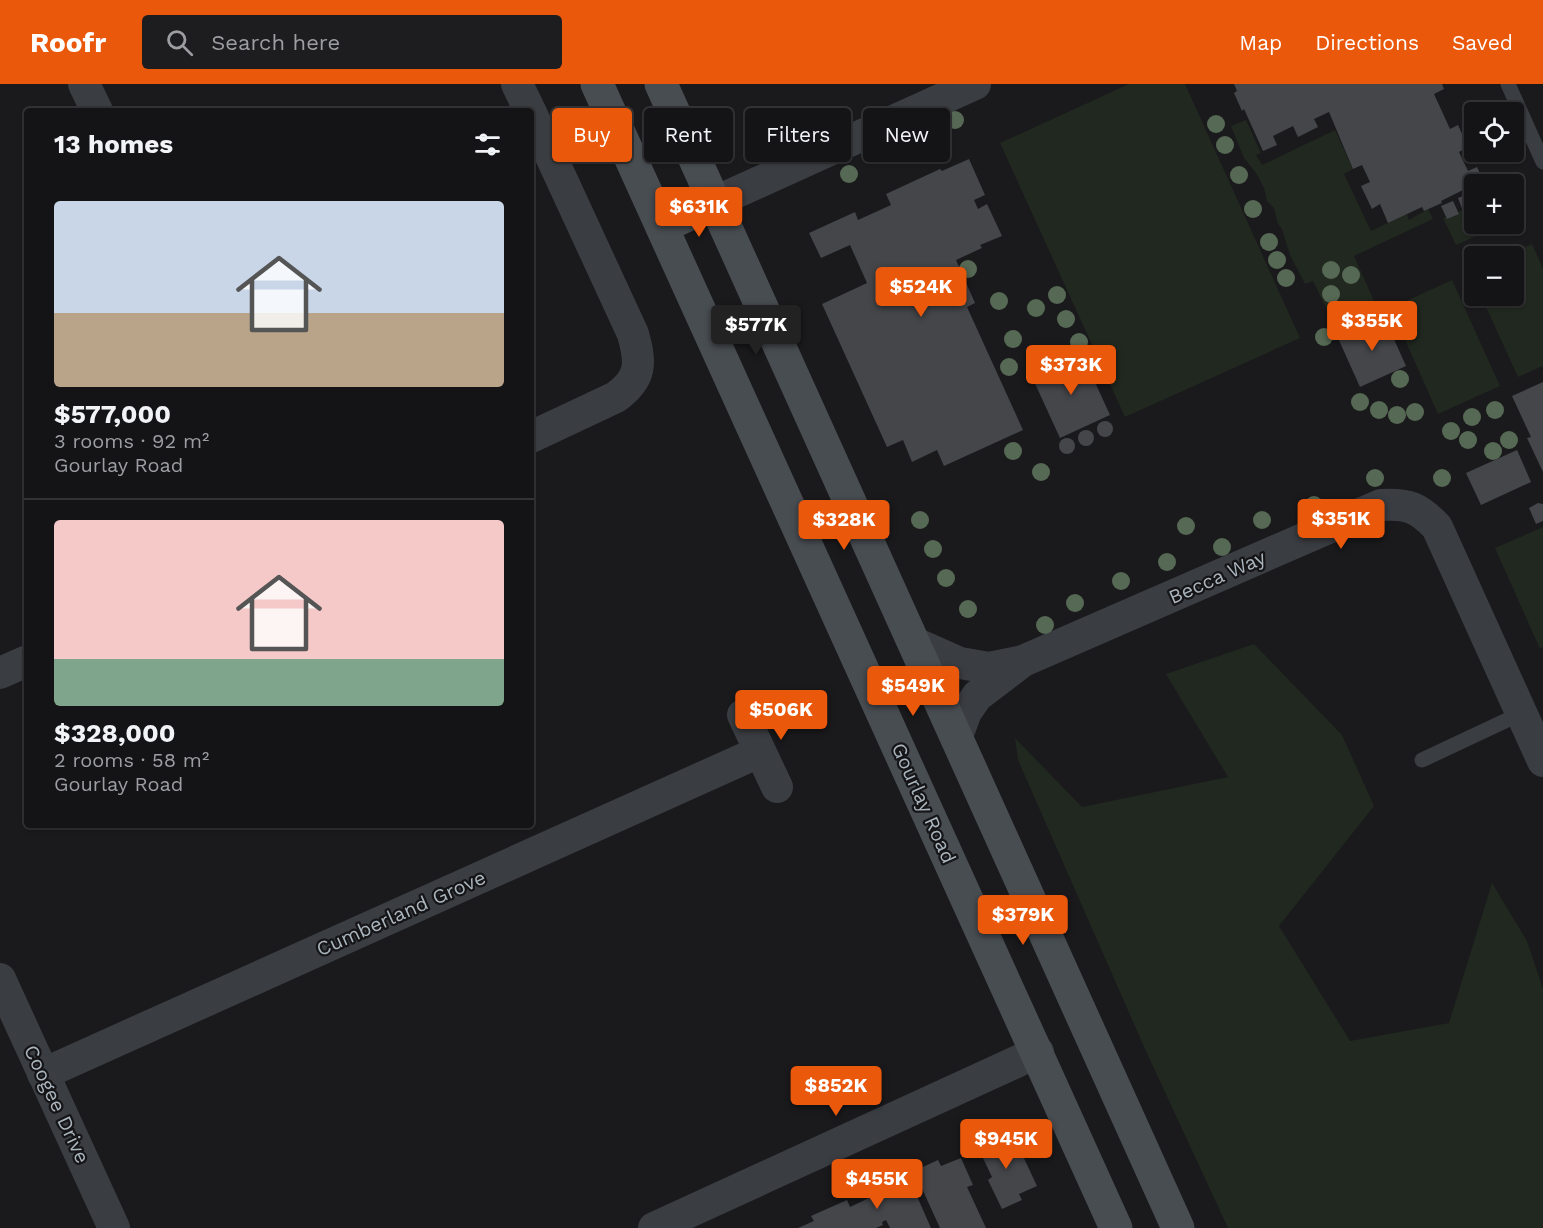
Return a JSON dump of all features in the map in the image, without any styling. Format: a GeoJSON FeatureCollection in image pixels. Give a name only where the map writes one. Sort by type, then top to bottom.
{"type":"FeatureCollection","features":[{"type":"Feature","properties":{"kind":"main road","name":"Gourlay Road"},"geometry":{"type":"LineString","coordinates":[[597,84],[1116,1228]]}},
{"type":"Feature","properties":{"kind":"main road"},"geometry":{"type":"LineString","coordinates":[[661,84],[1178,1228]]}},
{"type":"Feature","properties":{"kind":"main road"},"geometry":{"type":"LineString","coordinates":[[662,227],[715,202]]}},
{"type":"Feature","properties":{"kind":"street"},"geometry":{"type":"LineString","coordinates":[[84,84],[96,108]]}},
{"type":"Feature","properties":{"kind":"street"},"geometry":{"type":"LineString","coordinates":[[518,84],[528,108]]}},
{"type":"Feature","properties":{"kind":"street"},"geometry":{"type":"LineString","coordinates":[[715,202],[975,84]]}},
{"type":"Feature","properties":{"kind":"street"},"geometry":{"type":"LineString","coordinates":[[534,121],[633,334],[639,364],[635,378],[628,389],[616,397],[534,436]]}},
{"type":"Feature","properties":{"kind":"street","name":"Becca Way"},"geometry":{"type":"LineString","coordinates":[[915,643],[960,663],[990,668],[1023,661],[1381,505],[1397,504],[1424,513],[1437,527],[1543,761]]}},
{"type":"Feature","properties":{"kind":"street","name":"Becca Way"},"geometry":{"type":"LineString","coordinates":[[957,736],[966,712],[977,696],[1023,661]]}},
{"type":"Feature","properties":{"kind":"street"},"geometry":{"type":"LineString","coordinates":[[0,673],[24,662]]}},
{"type":"Feature","properties":{"kind":"street"},"geometry":{"type":"LineString","coordinates":[[743,715],[777,787]]}},
{"type":"Feature","properties":{"kind":"street","name":"Cumberland Grove"},"geometry":{"type":"LineString","coordinates":[[43,1074],[759,752]]}},
{"type":"Feature","properties":{"kind":"street","name":"Coogee Drive"},"geometry":{"type":"LineString","coordinates":[[0,979],[114,1228]]}},
{"type":"Feature","properties":{"kind":"street"},"geometry":{"type":"LineString","coordinates":[[654,1228],[1038,1052]]}},
{"type":"Feature","properties":{"kind":"lane"},"geometry":{"type":"LineString","coordinates":[[1508,84],[1543,162]]}},
{"type":"Feature","properties":{"kind":"lane"},"geometry":{"type":"LineString","coordinates":[[1422,760],[1522,713]]}},
{"type":"Feature","properties":{"kind":"shaded area"},"geometry":{"type":"Polygon","coordinates":[[[1129,84],[1185,84],[1300,338],[1125,417],[1000,143],[1129,84]]]}},
{"type":"Feature","properties":{"kind":"shaded area"},"geometry":{"type":"Polygon","coordinates":[[[1246,120],[1261,153],[1256,155],[1262,165],[1335,130],[1353,169],[1344,174],[1371,231],[1407,214],[1409,220],[1428,209],[1433,219],[1354,256],[1375,303],[1369,306],[1366,302],[1355,307],[1334,324],[1313,281],[1305,284],[1290,255],[1274,208],[1267,201],[1264,188],[1256,173],[1244,158],[1231,126],[1246,120]]]}},
{"type":"Feature","properties":{"kind":"shaded area"},"geometry":{"type":"Polygon","coordinates":[[[1464,210],[1464,234],[1481,234],[1456,245],[1443,218],[1464,210]]]}},
{"type":"Feature","properties":{"kind":"shaded area"},"geometry":{"type":"Polygon","coordinates":[[[1532,244],[1543,269],[1543,366],[1518,377],[1486,306],[1524,306],[1524,248],[1532,244]]]}},
{"type":"Feature","properties":{"kind":"shaded area"},"geometry":{"type":"Polygon","coordinates":[[[1452,280],[1500,386],[1438,414],[1391,308],[1452,280]]]}},
{"type":"Feature","properties":{"kind":"shaded area"},"geometry":{"type":"Polygon","coordinates":[[[1543,527],[1543,647],[1540,649],[1495,548],[1543,527]]]}},
{"type":"Feature","properties":{"kind":"shaded area"},"geometry":{"type":"Polygon","coordinates":[[[1254,644],[1342,735],[1374,806],[1279,926],[1350,1041],[1449,1023],[1492,883],[1527,941],[1543,989],[1543,1228],[1228,1228],[1145,1049],[1018,760],[1015,738],[1082,807],[1228,777],[1166,674],[1254,644]]]}},
{"type":"Feature","properties":{"kind":"building"},"geometry":{"type":"Polygon","coordinates":[[[1234,84],[1442,84],[1444,89],[1434,94],[1450,129],[1458,125],[1464,138],[1464,149],[1459,152],[1468,171],[1477,167],[1480,174],[1464,174],[1464,190],[1441,201],[1442,203],[1424,211],[1422,207],[1388,223],[1380,204],[1372,209],[1361,186],[1370,182],[1362,165],[1353,169],[1329,112],[1314,119],[1318,127],[1298,137],[1293,126],[1273,136],[1277,145],[1263,151],[1234,93],[1237,91],[1234,84]]]}},
{"type":"Feature","properties":{"kind":"building"},"geometry":{"type":"Polygon","coordinates":[[[969,159],[985,195],[974,200],[978,209],[987,204],[1002,236],[980,245],[982,248],[956,260],[975,303],[967,307],[1023,430],[944,466],[937,450],[912,462],[903,440],[887,447],[822,304],[867,283],[850,245],[821,258],[809,233],[855,212],[858,220],[891,205],[886,194],[940,169],[942,171],[969,159]]]}},
{"type":"Feature","properties":{"kind":"building"},"geometry":{"type":"Polygon","coordinates":[[[1464,196],[1464,211],[1463,211],[1458,198],[1464,196]]]}},
{"type":"Feature","properties":{"kind":"building"},"geometry":{"type":"Polygon","coordinates":[[[1453,201],[1459,214],[1447,219],[1441,206],[1453,201]]]}},
{"type":"Feature","properties":{"kind":"building"},"geometry":{"type":"Polygon","coordinates":[[[1384,317],[1406,366],[1360,387],[1338,338],[1384,317]]]}},
{"type":"Feature","properties":{"kind":"building"},"geometry":{"type":"Polygon","coordinates":[[[1082,354],[1110,415],[1060,438],[1032,377],[1082,354]]]}},
{"type":"Feature","properties":{"kind":"building"},"geometry":{"type":"Polygon","coordinates":[[[1543,382],[1543,472],[1527,438],[1531,437],[1512,396],[1543,382]]]}},
{"type":"Feature","properties":{"kind":"building"},"geometry":{"type":"Polygon","coordinates":[[[1102,421],[1108,421],[1113,429],[1111,435],[1102,437],[1097,432],[1097,426],[1102,421]]]}},
{"type":"Feature","properties":{"kind":"building"},"geometry":{"type":"Polygon","coordinates":[[[1083,430],[1089,430],[1094,438],[1092,444],[1083,446],[1078,441],[1078,435],[1083,430]]]}},
{"type":"Feature","properties":{"kind":"building"},"geometry":{"type":"Polygon","coordinates":[[[1064,438],[1070,438],[1075,446],[1073,452],[1064,454],[1059,449],[1059,443],[1064,438]]]}},
{"type":"Feature","properties":{"kind":"building"},"geometry":{"type":"Polygon","coordinates":[[[1517,450],[1531,482],[1481,505],[1466,473],[1517,450]]]}},
{"type":"Feature","properties":{"kind":"building"},"geometry":{"type":"Polygon","coordinates":[[[1538,503],[1543,504],[1543,521],[1536,524],[1529,508],[1538,503]]]}},
{"type":"Feature","properties":{"kind":"building"},"geometry":{"type":"Polygon","coordinates":[[[1008,1132],[1019,1155],[1022,1154],[1037,1186],[1019,1194],[1022,1200],[1002,1209],[988,1180],[992,1177],[982,1156],[979,1158],[975,1149],[1008,1132]]]}},
{"type":"Feature","properties":{"kind":"building"},"geometry":{"type":"Polygon","coordinates":[[[961,1158],[973,1185],[967,1187],[986,1228],[940,1228],[914,1171],[938,1160],[941,1166],[961,1158]]]}},
{"type":"Feature","properties":{"kind":"building"},"geometry":{"type":"Polygon","coordinates":[[[903,1176],[904,1178],[908,1176],[931,1228],[890,1228],[886,1220],[882,1222],[883,1225],[876,1228],[798,1228],[814,1221],[811,1216],[847,1200],[850,1207],[871,1197],[870,1194],[881,1189],[880,1186],[903,1176]]]}}]}
